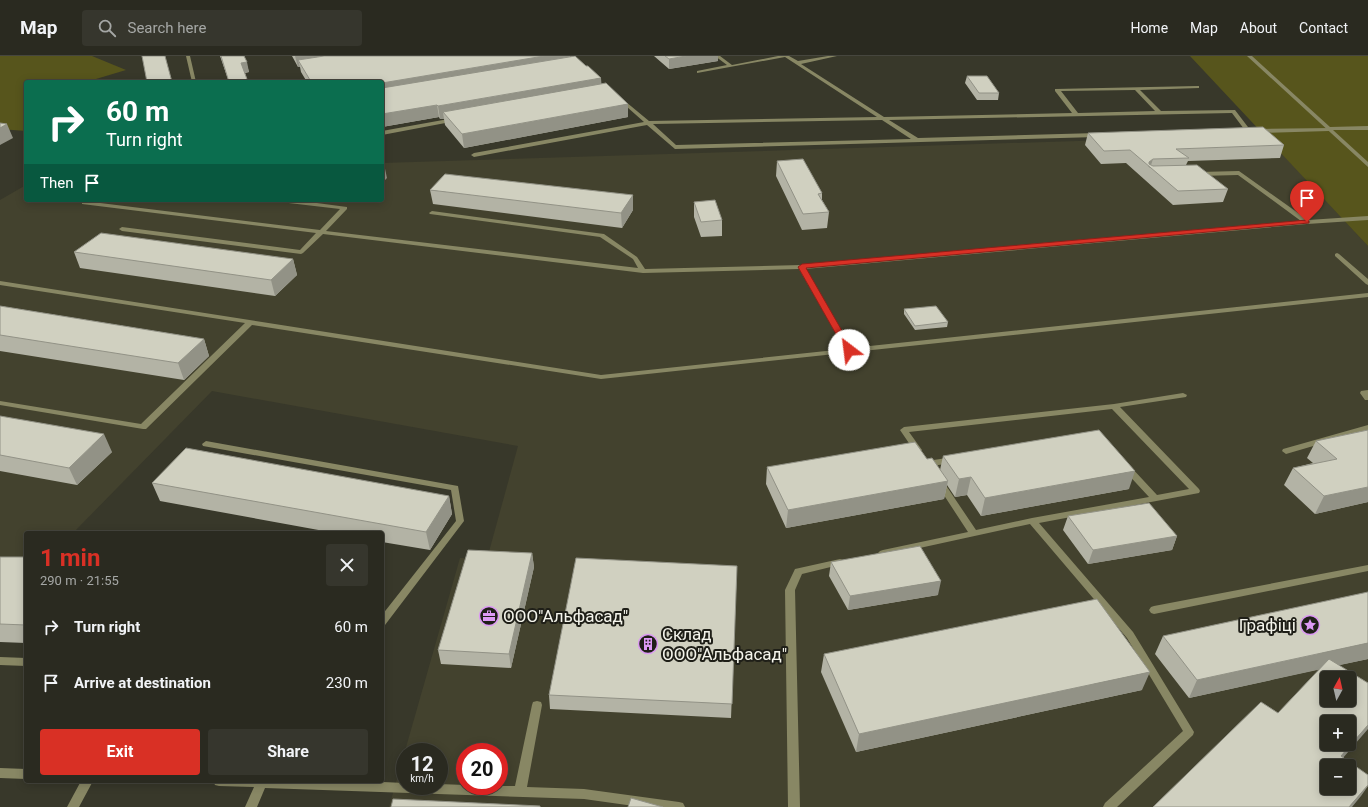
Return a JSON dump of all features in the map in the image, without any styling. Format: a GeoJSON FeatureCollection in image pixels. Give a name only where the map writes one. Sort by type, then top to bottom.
{"type":"FeatureCollection","features":[{"type":"Feature","properties":{"kind":"street"},"geometry":{"type":"LineString","coordinates":[[188,56],[194,80]]}},
{"type":"Feature","properties":{"kind":"street"},"geometry":{"type":"LineString","coordinates":[[717,56],[731,66]]}},
{"type":"Feature","properties":{"kind":"street"},"geometry":{"type":"LineString","coordinates":[[699,72],[785,56],[917,140]]}},
{"type":"Feature","properties":{"kind":"street"},"geometry":{"type":"LineString","coordinates":[[797,63],[835,56]]}},
{"type":"Feature","properties":{"kind":"street"},"geometry":{"type":"LineString","coordinates":[[1249,56],[1368,165]]}},
{"type":"Feature","properties":{"kind":"street"},"geometry":{"type":"LineString","coordinates":[[1076,114],[1057,90],[1197,86]]}},
{"type":"Feature","properties":{"kind":"street"},"geometry":{"type":"LineString","coordinates":[[1136,88],[1160,113]]}},
{"type":"Feature","properties":{"kind":"street"},"geometry":{"type":"LineString","coordinates":[[614,92],[674,147],[1106,135]]}},
{"type":"Feature","properties":{"kind":"street"},"geometry":{"type":"LineString","coordinates":[[474,155],[648,123],[1233,111],[1248,131]]}},
{"type":"Feature","properties":{"kind":"street"},"geometry":{"type":"LineString","coordinates":[[384,133],[459,120]]}},
{"type":"Feature","properties":{"kind":"street"},"geometry":{"type":"LineString","coordinates":[[1240,131],[1368,128]]}},
{"type":"Feature","properties":{"kind":"street"},"geometry":{"type":"LineString","coordinates":[[1194,174],[1239,173],[1307,222]]}},
{"type":"Feature","properties":{"kind":"street"},"geometry":{"type":"LineString","coordinates":[[122,229],[301,252],[323,232],[345,208],[296,202]]}},
{"type":"Feature","properties":{"kind":"street"},"geometry":{"type":"LineString","coordinates":[[84,203],[643,271],[802,267],[1307,222],[1368,218]]}},
{"type":"Feature","properties":{"kind":"street"},"geometry":{"type":"LineString","coordinates":[[432,213],[602,235],[635,258],[643,271]]}},
{"type":"Feature","properties":{"kind":"street"},"geometry":{"type":"LineString","coordinates":[[1337,255],[1368,283]]}},
{"type":"Feature","properties":{"kind":"street"},"geometry":{"type":"LineString","coordinates":[[802,267],[849,350]]}},
{"type":"Feature","properties":{"kind":"street"},"geometry":{"type":"LineString","coordinates":[[0,283],[601,377],[1368,295]]}},
{"type":"Feature","properties":{"kind":"street"},"geometry":{"type":"LineString","coordinates":[[0,404],[143,427],[251,322]]}},
{"type":"Feature","properties":{"kind":"street"},"geometry":{"type":"LineString","coordinates":[[1368,392],[1364,393],[1368,398]]}},
{"type":"Feature","properties":{"kind":"street"},"geometry":{"type":"LineString","coordinates":[[974,534],[904,430],[1114,406],[1183,395]]}},
{"type":"Feature","properties":{"kind":"street"},"geometry":{"type":"LineString","coordinates":[[874,555],[1032,521],[1196,491],[1114,406]]}},
{"type":"Feature","properties":{"kind":"street"},"geometry":{"type":"LineString","coordinates":[[1286,451],[1368,427]]}},
{"type":"Feature","properties":{"kind":"street"},"geometry":{"type":"LineString","coordinates":[[206,444],[455,488],[460,521],[384,619]]}},
{"type":"Feature","properties":{"kind":"street"},"geometry":{"type":"LineString","coordinates":[[931,470],[964,458]]}},
{"type":"Feature","properties":{"kind":"street"},"geometry":{"type":"LineString","coordinates":[[1120,459],[1155,498]]}},
{"type":"Feature","properties":{"kind":"street"},"geometry":{"type":"LineString","coordinates":[[1032,521],[1130,635],[1189,732],[1109,807]]}},
{"type":"Feature","properties":{"kind":"street"},"geometry":{"type":"LineString","coordinates":[[794,807],[790,590],[798,571],[851,560]]}},
{"type":"Feature","properties":{"kind":"street"},"geometry":{"type":"LineString","coordinates":[[1154,610],[1368,568]]}},
{"type":"Feature","properties":{"kind":"street"},"geometry":{"type":"LineString","coordinates":[[0,661],[24,662]]}},
{"type":"Feature","properties":{"kind":"street"},"geometry":{"type":"LineString","coordinates":[[520,792],[537,705]]}},
{"type":"Feature","properties":{"kind":"street"},"geometry":{"type":"LineString","coordinates":[[0,773],[24,774]]}},
{"type":"Feature","properties":{"kind":"street"},"geometry":{"type":"LineString","coordinates":[[73,807],[86,783]]}},
{"type":"Feature","properties":{"kind":"street"},"geometry":{"type":"LineString","coordinates":[[251,807],[261,783]]}},
{"type":"Feature","properties":{"kind":"street"},"geometry":{"type":"LineString","coordinates":[[287,783],[584,794],[679,807]]}},
{"type":"Feature","properties":{"kind":"shaded area"},"geometry":{"type":"Polygon","coordinates":[[[0,56],[92,56],[126,70],[93,80],[24,80],[24,131],[0,129],[0,56]]]}},
{"type":"Feature","properties":{"kind":"shaded area"},"geometry":{"type":"Polygon","coordinates":[[[1190,56],[1368,56],[1368,246],[1190,56]]]}},
{"type":"Feature","properties":{"kind":"shaded area"},"geometry":{"type":"Polygon","coordinates":[[[1265,135],[1368,246],[1368,807],[389,807],[396,782],[396,795],[448,795],[448,743],[407,743],[460,558],[487,559],[518,446],[212,391],[75,531],[24,531],[24,560],[0,558],[0,200],[24,186],[24,202],[384,202],[384,163],[1265,135]]]}},
{"type":"Feature","properties":{"kind":"building"},"geometry":{"type":"Polygon","coordinates":[[[142,56],[165,56],[171,80],[147,80],[142,56]]]}},
{"type":"Feature","properties":{"kind":"building"},"geometry":{"type":"Polygon","coordinates":[[[221,56],[244,56],[247,62],[241,63],[247,80],[228,80],[221,56]]]}},
{"type":"Feature","properties":{"kind":"building"},"geometry":{"type":"Polygon","coordinates":[[[324,56],[544,56],[384,83],[384,80],[310,80],[298,60],[324,56]]]}},
{"type":"Feature","properties":{"kind":"building"},"geometry":{"type":"Polygon","coordinates":[[[575,56],[601,78],[384,114],[384,88],[575,56]]]}},
{"type":"Feature","properties":{"kind":"building"},"geometry":{"type":"Polygon","coordinates":[[[665,56],[686,56],[669,59],[665,56]]]}},
{"type":"Feature","properties":{"kind":"building"},"geometry":{"type":"Polygon","coordinates":[[[967,76],[987,76],[999,93],[979,93],[967,76]]]}},
{"type":"Feature","properties":{"kind":"building"},"geometry":{"type":"Polygon","coordinates":[[[606,83],[628,104],[462,134],[443,112],[606,83]]]}},
{"type":"Feature","properties":{"kind":"building"},"geometry":{"type":"Polygon","coordinates":[[[0,123],[7,124],[0,128],[0,123]]]}},
{"type":"Feature","properties":{"kind":"building"},"geometry":{"type":"Polygon","coordinates":[[[1263,127],[1284,145],[1176,149],[1189,158],[1153,159],[1149,162],[1149,164],[1153,166],[1197,165],[1228,189],[1178,191],[1130,150],[1104,151],[1088,133],[1263,127]]]}},
{"type":"Feature","properties":{"kind":"building"},"geometry":{"type":"Polygon","coordinates":[[[803,159],[822,193],[818,194],[829,212],[803,214],[777,161],[803,159]]]}},
{"type":"Feature","properties":{"kind":"building"},"geometry":{"type":"Polygon","coordinates":[[[445,174],[633,195],[621,213],[430,190],[445,174]]]}},
{"type":"Feature","properties":{"kind":"building"},"geometry":{"type":"Polygon","coordinates":[[[715,200],[722,220],[701,222],[694,202],[715,200]]]}},
{"type":"Feature","properties":{"kind":"building"},"geometry":{"type":"Polygon","coordinates":[[[101,233],[293,259],[271,280],[74,252],[101,233]]]}},
{"type":"Feature","properties":{"kind":"building"},"geometry":{"type":"Polygon","coordinates":[[[0,306],[204,339],[178,363],[0,335],[0,306]]]}},
{"type":"Feature","properties":{"kind":"building"},"geometry":{"type":"Polygon","coordinates":[[[936,306],[948,322],[915,326],[904,309],[936,306]]]}},
{"type":"Feature","properties":{"kind":"building"},"geometry":{"type":"Polygon","coordinates":[[[0,416],[104,434],[69,468],[0,455],[0,416]]]}},
{"type":"Feature","properties":{"kind":"building"},"geometry":{"type":"Polygon","coordinates":[[[1099,430],[1135,471],[985,498],[971,477],[959,479],[943,456],[1099,430]]]}},
{"type":"Feature","properties":{"kind":"building"},"geometry":{"type":"Polygon","coordinates":[[[1368,430],[1368,487],[1324,496],[1293,468],[1337,459],[1316,441],[1368,430]]]}},
{"type":"Feature","properties":{"kind":"building"},"geometry":{"type":"Polygon","coordinates":[[[915,442],[927,459],[932,458],[948,481],[788,510],[767,467],[915,442]]]}},
{"type":"Feature","properties":{"kind":"building"},"geometry":{"type":"Polygon","coordinates":[[[186,448],[449,496],[426,532],[152,483],[186,448]]]}},
{"type":"Feature","properties":{"kind":"building"},"geometry":{"type":"Polygon","coordinates":[[[1149,503],[1177,536],[1093,550],[1068,516],[1149,503]]]}},
{"type":"Feature","properties":{"kind":"building"},"geometry":{"type":"Polygon","coordinates":[[[920,546],[941,581],[850,596],[831,562],[920,546]]]}},
{"type":"Feature","properties":{"kind":"building","name":"ООО\"Альфасад\""},"geometry":{"type":"Polygon","coordinates":[[[468,550],[532,553],[509,654],[438,650],[468,550]]]}},
{"type":"Feature","properties":{"kind":"building"},"geometry":{"type":"Polygon","coordinates":[[[0,557],[24,557],[24,625],[0,624],[0,557]]]}},
{"type":"Feature","properties":{"kind":"building","name":"Склад ООО\"Альфасад\""},"geometry":{"type":"Polygon","coordinates":[[[576,558],[737,566],[732,704],[549,695],[576,558]]]}},
{"type":"Feature","properties":{"kind":"building"},"geometry":{"type":"Polygon","coordinates":[[[1368,592],[1368,643],[1197,680],[1163,636],[1368,592]]]}},
{"type":"Feature","properties":{"kind":"building"},"geometry":{"type":"Polygon","coordinates":[[[1097,599],[1150,672],[859,734],[824,654],[1097,599]]]}},
{"type":"Feature","properties":{"kind":"building"},"geometry":{"type":"Polygon","coordinates":[[[1329,659],[1348,671],[1320,671],[1320,707],[1356,707],[1356,676],[1368,683],[1368,725],[1356,739],[1356,715],[1320,715],[1320,751],[1345,751],[1341,756],[1345,759],[1320,759],[1320,795],[1356,795],[1356,767],[1368,775],[1368,785],[1349,807],[1153,807],[1261,702],[1278,713],[1329,659]]]}},
{"type":"Feature","properties":{"kind":"building"},"geometry":{"type":"Polygon","coordinates":[[[631,798],[663,807],[628,807],[631,798]]]}},
{"type":"Feature","properties":{"kind":"building"},"geometry":{"type":"Polygon","coordinates":[[[393,799],[540,806],[540,807],[391,807],[393,799]]]}},
{"type":"Feature","properties":{"kind":"place","name":"ООО\"Альфасад\""},"geometry":{"type":"Point","coordinates":[489,616]}},
{"type":"Feature","properties":{"kind":"place","name":"Графіці"},"geometry":{"type":"Point","coordinates":[1310,625]}},
{"type":"Feature","properties":{"kind":"place","name":"Склад ООО\"Альфасад\""},"geometry":{"type":"Point","coordinates":[648,644]}},
{"type":"Feature","properties":{"kind":"route"},"geometry":{"type":"LineString","coordinates":[[849,350],[802,267],[1307,222]]}}]}
